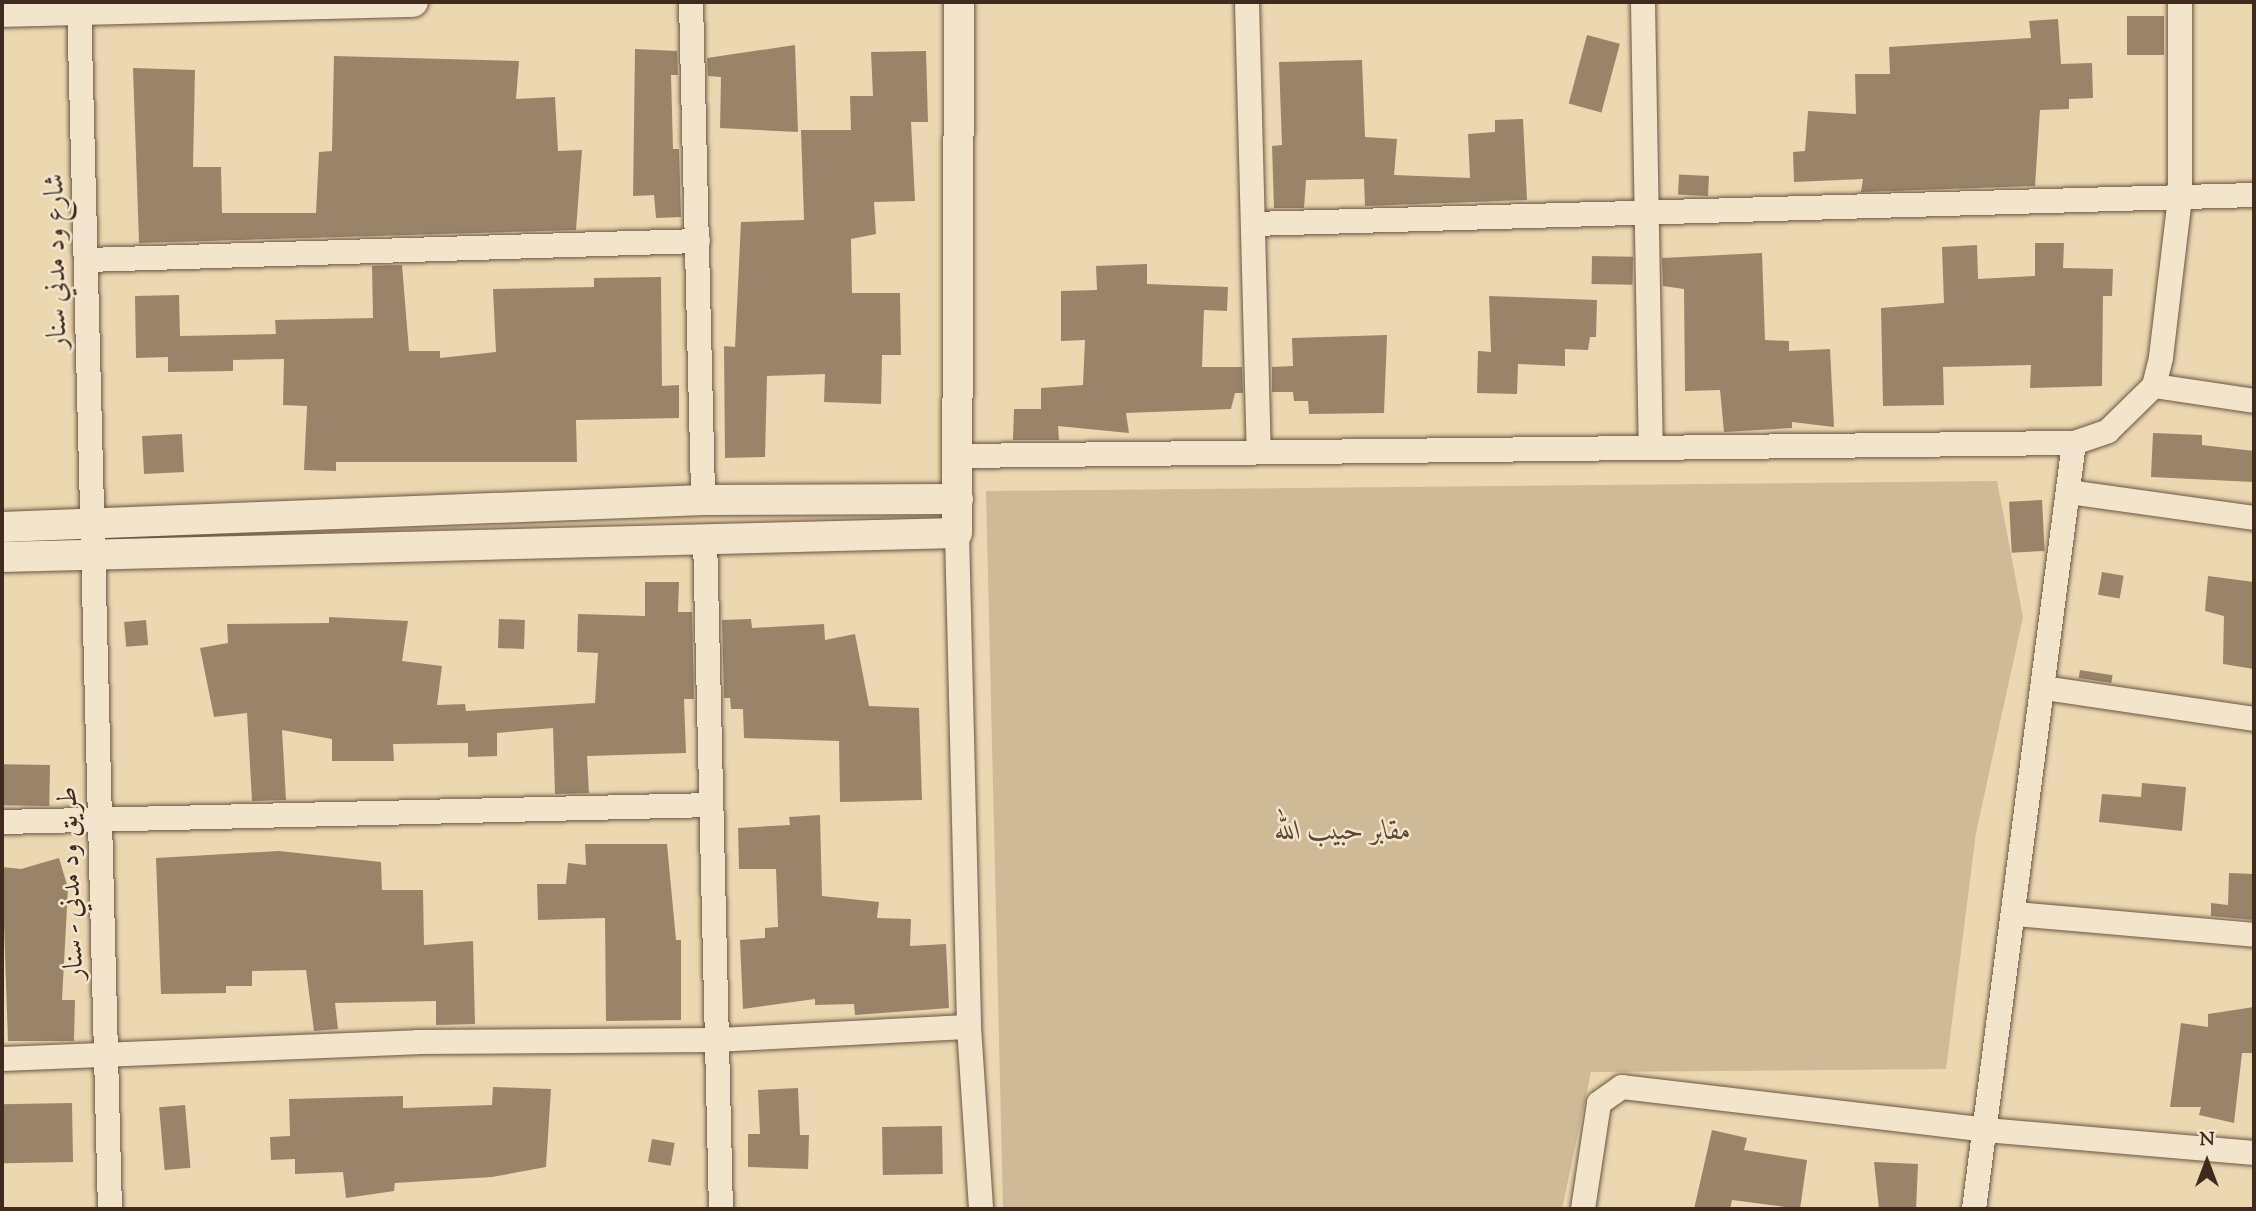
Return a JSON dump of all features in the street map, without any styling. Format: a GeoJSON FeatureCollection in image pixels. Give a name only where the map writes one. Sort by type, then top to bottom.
{"type":"FeatureCollection","features":[{"type":"Feature","properties":{"kind":"street"},"geometry":{"type":"LineString","coordinates":[[2,12],[79,6],[413,2]]}},
{"type":"Feature","properties":{"kind":"street"},"geometry":{"type":"LineString","coordinates":[[691,2],[703,500]]}},
{"type":"Feature","properties":{"kind":"street"},"geometry":{"type":"LineString","coordinates":[[959,2],[957,533],[969,1027],[981,1209]]}},
{"type":"Feature","properties":{"kind":"street"},"geometry":{"type":"LineString","coordinates":[[1248,2],[1259,452]]}},
{"type":"Feature","properties":{"kind":"street"},"geometry":{"type":"LineString","coordinates":[[1643,2],[1651,447]]}},
{"type":"Feature","properties":{"kind":"street"},"geometry":{"type":"LineString","coordinates":[[958,456],[2074,443],[2108,431],[2154,386],[2180,197],[2180,2]]}},
{"type":"Feature","properties":{"kind":"street","name":"شارع ود مدني سنار"},"geometry":{"type":"LineString","coordinates":[[79,6],[88,260],[92,555]]}},
{"type":"Feature","properties":{"kind":"street"},"geometry":{"type":"LineString","coordinates":[[1253,224],[2254,195]]}},
{"type":"Feature","properties":{"kind":"street"},"geometry":{"type":"LineString","coordinates":[[88,260],[698,241]]}},
{"type":"Feature","properties":{"kind":"street"},"geometry":{"type":"LineString","coordinates":[[2154,386],[2254,401]]}},
{"type":"Feature","properties":{"kind":"street"},"geometry":{"type":"LineString","coordinates":[[1975,1209],[2017,914],[2074,443]]}},
{"type":"Feature","properties":{"kind":"street"},"geometry":{"type":"LineString","coordinates":[[2068,492],[2254,518]]}},
{"type":"Feature","properties":{"kind":"street"},"geometry":{"type":"LineString","coordinates":[[2,527],[90,519],[703,500],[958,499]]}},
{"type":"Feature","properties":{"kind":"street"},"geometry":{"type":"LineString","coordinates":[[2,557],[705,537],[957,533]]}},
{"type":"Feature","properties":{"kind":"street"},"geometry":{"type":"LineString","coordinates":[[705,537],[721,1209]]}},
{"type":"Feature","properties":{"kind":"street","name":"طريق ود مدني - سنار"},"geometry":{"type":"LineString","coordinates":[[92,555],[110,1209]]}},
{"type":"Feature","properties":{"kind":"street"},"geometry":{"type":"LineString","coordinates":[[2044,688],[2254,719]]}},
{"type":"Feature","properties":{"kind":"street"},"geometry":{"type":"LineString","coordinates":[[2,822],[711,805]]}},
{"type":"Feature","properties":{"kind":"street"},"geometry":{"type":"LineString","coordinates":[[2017,914],[2254,935]]}},
{"type":"Feature","properties":{"kind":"street"},"geometry":{"type":"LineString","coordinates":[[2,1059],[417,1042],[717,1040],[969,1027]]}},
{"type":"Feature","properties":{"kind":"street"},"geometry":{"type":"LineString","coordinates":[[1583,1209],[1599,1103],[1622,1087],[1986,1130],[2254,1153]]}},
{"type":"Feature","properties":{"kind":"green space","name":"مقابر حبيب الله"},"geometry":{"type":"Polygon","coordinates":[[[1997,481],[2023,617],[1976,833],[1946,1069],[1591,1072],[1562,1209],[1003,1209],[986,491],[1997,481]]]}},
{"type":"Feature","properties":{"kind":"building"},"geometry":{"type":"Polygon","coordinates":[[[2127,16],[2164,16],[2164,55],[2127,55],[2127,16]]]}},
{"type":"Feature","properties":{"kind":"building"},"geometry":{"type":"Polygon","coordinates":[[[2058,19],[2061,64],[2092,63],[2093,98],[2069,99],[2069,109],[2040,110],[2035,186],[1861,192],[1863,179],[1794,182],[1793,152],[1805,151],[1808,111],[1856,114],[1855,74],[1890,74],[1889,47],[2031,38],[2029,21],[2058,19]]]}},
{"type":"Feature","properties":{"kind":"building"},"geometry":{"type":"Polygon","coordinates":[[[1587,35],[1620,44],[1601,112],[1569,104],[1587,35]]]}},
{"type":"Feature","properties":{"kind":"building"},"geometry":{"type":"Polygon","coordinates":[[[795,45],[798,132],[720,128],[721,77],[708,76],[707,58],[795,45]]]}},
{"type":"Feature","properties":{"kind":"building"},"geometry":{"type":"Polygon","coordinates":[[[635,49],[677,51],[678,75],[671,75],[673,149],[679,149],[681,217],[656,218],[654,195],[633,196],[635,49]]]}},
{"type":"Feature","properties":{"kind":"building"},"geometry":{"type":"Polygon","coordinates":[[[926,51],[928,122],[911,122],[915,201],[874,202],[876,234],[851,239],[852,293],[900,293],[901,355],[882,355],[881,404],[824,402],[825,374],[767,376],[765,457],[725,458],[724,346],[735,347],[741,222],[804,220],[801,130],[851,130],[850,96],[873,96],[871,52],[926,51]]]}},
{"type":"Feature","properties":{"kind":"building"},"geometry":{"type":"Polygon","coordinates":[[[334,56],[519,61],[516,99],[555,97],[558,151],[582,150],[576,230],[139,243],[133,68],[195,70],[193,167],[221,167],[222,213],[316,213],[319,152],[332,151],[334,56]]]}},
{"type":"Feature","properties":{"kind":"building"},"geometry":{"type":"Polygon","coordinates":[[[1362,60],[1365,137],[1397,139],[1394,175],[1470,178],[1468,134],[1495,132],[1495,120],[1523,119],[1527,200],[1365,206],[1364,179],[1306,180],[1304,208],[1274,208],[1272,146],[1282,145],[1279,62],[1362,60]]]}},
{"type":"Feature","properties":{"kind":"building"},"geometry":{"type":"Polygon","coordinates":[[[1679,174],[1709,176],[1708,196],[1678,194],[1679,174]]]}},
{"type":"Feature","properties":{"kind":"building"},"geometry":{"type":"Polygon","coordinates":[[[2035,243],[2064,243],[2063,268],[2113,269],[2112,296],[2103,296],[2102,386],[2030,388],[2031,365],[1943,367],[1944,405],[1883,406],[1881,308],[1944,303],[1942,247],[1977,245],[1978,279],[2035,276],[2035,243]]]}},
{"type":"Feature","properties":{"kind":"building"},"geometry":{"type":"Polygon","coordinates":[[[1762,253],[1765,340],[1789,341],[1789,351],[1830,349],[1834,427],[1792,422],[1792,428],[1724,432],[1720,390],[1685,391],[1684,289],[1663,286],[1662,258],[1762,253]]]}},
{"type":"Feature","properties":{"kind":"building"},"geometry":{"type":"Polygon","coordinates":[[[1592,256],[1633,257],[1633,285],[1592,284],[1592,256]]]}},
{"type":"Feature","properties":{"kind":"building"},"geometry":{"type":"Polygon","coordinates":[[[1147,264],[1147,284],[1228,287],[1227,311],[1204,310],[1202,367],[1242,367],[1243,393],[1235,393],[1231,409],[1126,413],[1129,433],[1058,426],[1059,440],[1013,440],[1014,409],[1041,409],[1041,388],[1083,385],[1085,340],[1061,341],[1061,291],[1097,290],[1096,266],[1147,264]]]}},
{"type":"Feature","properties":{"kind":"building"},"geometry":{"type":"Polygon","coordinates":[[[402,265],[409,351],[440,351],[440,358],[496,352],[493,289],[594,287],[594,278],[661,277],[662,386],[679,385],[679,418],[576,420],[577,462],[336,462],[336,471],[304,470],[307,406],[283,405],[284,359],[233,360],[233,371],[168,372],[168,357],[136,358],[135,296],[179,295],[180,336],[276,334],[275,320],[373,318],[372,266],[402,265]]]}},
{"type":"Feature","properties":{"kind":"building"},"geometry":{"type":"Polygon","coordinates":[[[1489,296],[1597,300],[1596,337],[1590,337],[1588,350],[1565,349],[1565,366],[1518,364],[1517,394],[1477,393],[1478,351],[1491,352],[1489,296]]]}},
{"type":"Feature","properties":{"kind":"building"},"geometry":{"type":"Polygon","coordinates":[[[1387,335],[1384,413],[1309,414],[1308,401],[1294,401],[1293,392],[1272,392],[1272,367],[1293,366],[1292,338],[1387,335]]]}},
{"type":"Feature","properties":{"kind":"building"},"geometry":{"type":"Polygon","coordinates":[[[2153,433],[2202,435],[2202,445],[2254,451],[2254,482],[2151,477],[2153,433]]]}},
{"type":"Feature","properties":{"kind":"building"},"geometry":{"type":"Polygon","coordinates":[[[182,434],[184,472],[144,474],[142,436],[182,434]]]}},
{"type":"Feature","properties":{"kind":"building"},"geometry":{"type":"Polygon","coordinates":[[[2042,500],[2045,551],[2012,553],[2009,502],[2042,500]]]}},
{"type":"Feature","properties":{"kind":"building"},"geometry":{"type":"Polygon","coordinates":[[[2102,572],[2124,576],[2120,598],[2098,595],[2102,572]]]}},
{"type":"Feature","properties":{"kind":"building"},"geometry":{"type":"Polygon","coordinates":[[[2208,576],[2254,582],[2254,669],[2223,664],[2224,616],[2205,611],[2208,576]]]}},
{"type":"Feature","properties":{"kind":"building"},"geometry":{"type":"Polygon","coordinates":[[[645,582],[679,582],[678,612],[692,612],[694,699],[684,699],[686,753],[587,756],[589,793],[555,794],[553,728],[497,733],[497,756],[468,757],[468,743],[393,744],[394,761],[332,761],[332,739],[282,730],[286,800],[252,801],[247,713],[214,717],[200,648],[228,643],[227,624],[329,623],[329,617],[408,621],[402,661],[442,666],[437,705],[465,704],[466,711],[595,703],[598,653],[577,652],[578,614],[645,616],[645,582]]]}},
{"type":"Feature","properties":{"kind":"building"},"geometry":{"type":"Polygon","coordinates":[[[499,619],[525,620],[524,649],[498,648],[499,619]]]}},
{"type":"Feature","properties":{"kind":"building"},"geometry":{"type":"Polygon","coordinates":[[[751,619],[752,628],[824,624],[825,640],[855,634],[869,706],[919,708],[922,800],[840,802],[839,741],[744,738],[743,709],[731,709],[730,698],[724,698],[722,620],[751,619]]]}},
{"type":"Feature","properties":{"kind":"building"},"geometry":{"type":"Polygon","coordinates":[[[146,620],[148,645],[126,647],[124,622],[146,620]]]}},
{"type":"Feature","properties":{"kind":"building"},"geometry":{"type":"Polygon","coordinates":[[[2080,670],[2113,675],[2111,683],[2079,678],[2080,670]]]}},
{"type":"Feature","properties":{"kind":"building"},"geometry":{"type":"Polygon","coordinates":[[[2,764],[50,765],[49,806],[2,805],[2,764]]]}},
{"type":"Feature","properties":{"kind":"building"},"geometry":{"type":"Polygon","coordinates":[[[2142,783],[2186,787],[2182,831],[2099,822],[2102,794],[2141,797],[2142,783]]]}},
{"type":"Feature","properties":{"kind":"building"},"geometry":{"type":"Polygon","coordinates":[[[820,815],[822,896],[879,902],[877,918],[911,919],[910,946],[946,944],[949,1008],[855,1015],[854,1004],[815,1005],[815,999],[743,1009],[740,940],[765,938],[765,928],[778,927],[776,869],[739,869],[738,828],[790,825],[789,817],[820,815]]]}},
{"type":"Feature","properties":{"kind":"building"},"geometry":{"type":"Polygon","coordinates":[[[585,844],[667,844],[676,940],[681,940],[681,1020],[606,1021],[605,918],[538,920],[537,884],[566,884],[568,863],[586,865],[585,844]]]}},
{"type":"Feature","properties":{"kind":"building"},"geometry":{"type":"Polygon","coordinates":[[[279,851],[381,862],[382,890],[423,890],[424,945],[473,941],[475,1024],[436,1025],[436,1001],[335,1003],[338,1029],[314,1031],[306,970],[252,971],[252,986],[226,986],[226,993],[161,994],[156,858],[279,851]]]}},
{"type":"Feature","properties":{"kind":"building"},"geometry":{"type":"Polygon","coordinates":[[[59,858],[68,888],[62,1000],[75,1000],[74,1041],[8,1041],[2,867],[21,869],[59,858]]]}},
{"type":"Feature","properties":{"kind":"building"},"geometry":{"type":"Polygon","coordinates":[[[2229,873],[2254,874],[2254,920],[2211,916],[2211,903],[2228,905],[2229,873]]]}},
{"type":"Feature","properties":{"kind":"building"},"geometry":{"type":"Polygon","coordinates":[[[2254,1007],[2254,1053],[2242,1053],[2234,1123],[2199,1115],[2201,1107],[2170,1107],[2181,1023],[2208,1027],[2208,1014],[2254,1007]]]}},
{"type":"Feature","properties":{"kind":"building"},"geometry":{"type":"Polygon","coordinates":[[[493,1087],[551,1089],[546,1167],[492,1177],[395,1183],[394,1191],[346,1198],[343,1172],[295,1174],[295,1159],[271,1160],[270,1137],[290,1136],[289,1099],[403,1096],[403,1108],[492,1105],[493,1087]]]}},
{"type":"Feature","properties":{"kind":"building"},"geometry":{"type":"Polygon","coordinates":[[[798,1088],[800,1135],[809,1135],[808,1169],[748,1167],[748,1134],[760,1134],[758,1090],[798,1088]]]}},
{"type":"Feature","properties":{"kind":"building"},"geometry":{"type":"Polygon","coordinates":[[[72,1103],[73,1162],[3,1163],[2,1104],[72,1103]]]}},
{"type":"Feature","properties":{"kind":"building"},"geometry":{"type":"Polygon","coordinates":[[[185,1105],[190,1168],[165,1170],[159,1107],[185,1105]]]}},
{"type":"Feature","properties":{"kind":"building"},"geometry":{"type":"Polygon","coordinates":[[[942,1126],[943,1174],[883,1175],[882,1127],[942,1126]]]}},
{"type":"Feature","properties":{"kind":"building"},"geometry":{"type":"Polygon","coordinates":[[[1712,1130],[1747,1138],[1744,1150],[1807,1160],[1800,1209],[1732,1200],[1730,1209],[1694,1209],[1712,1130]]]}},
{"type":"Feature","properties":{"kind":"building"},"geometry":{"type":"Polygon","coordinates":[[[652,1139],[675,1143],[671,1166],[648,1162],[652,1139]]]}},
{"type":"Feature","properties":{"kind":"building"},"geometry":{"type":"Polygon","coordinates":[[[1874,1162],[1918,1164],[1916,1209],[1879,1209],[1874,1162]]]}}]}
